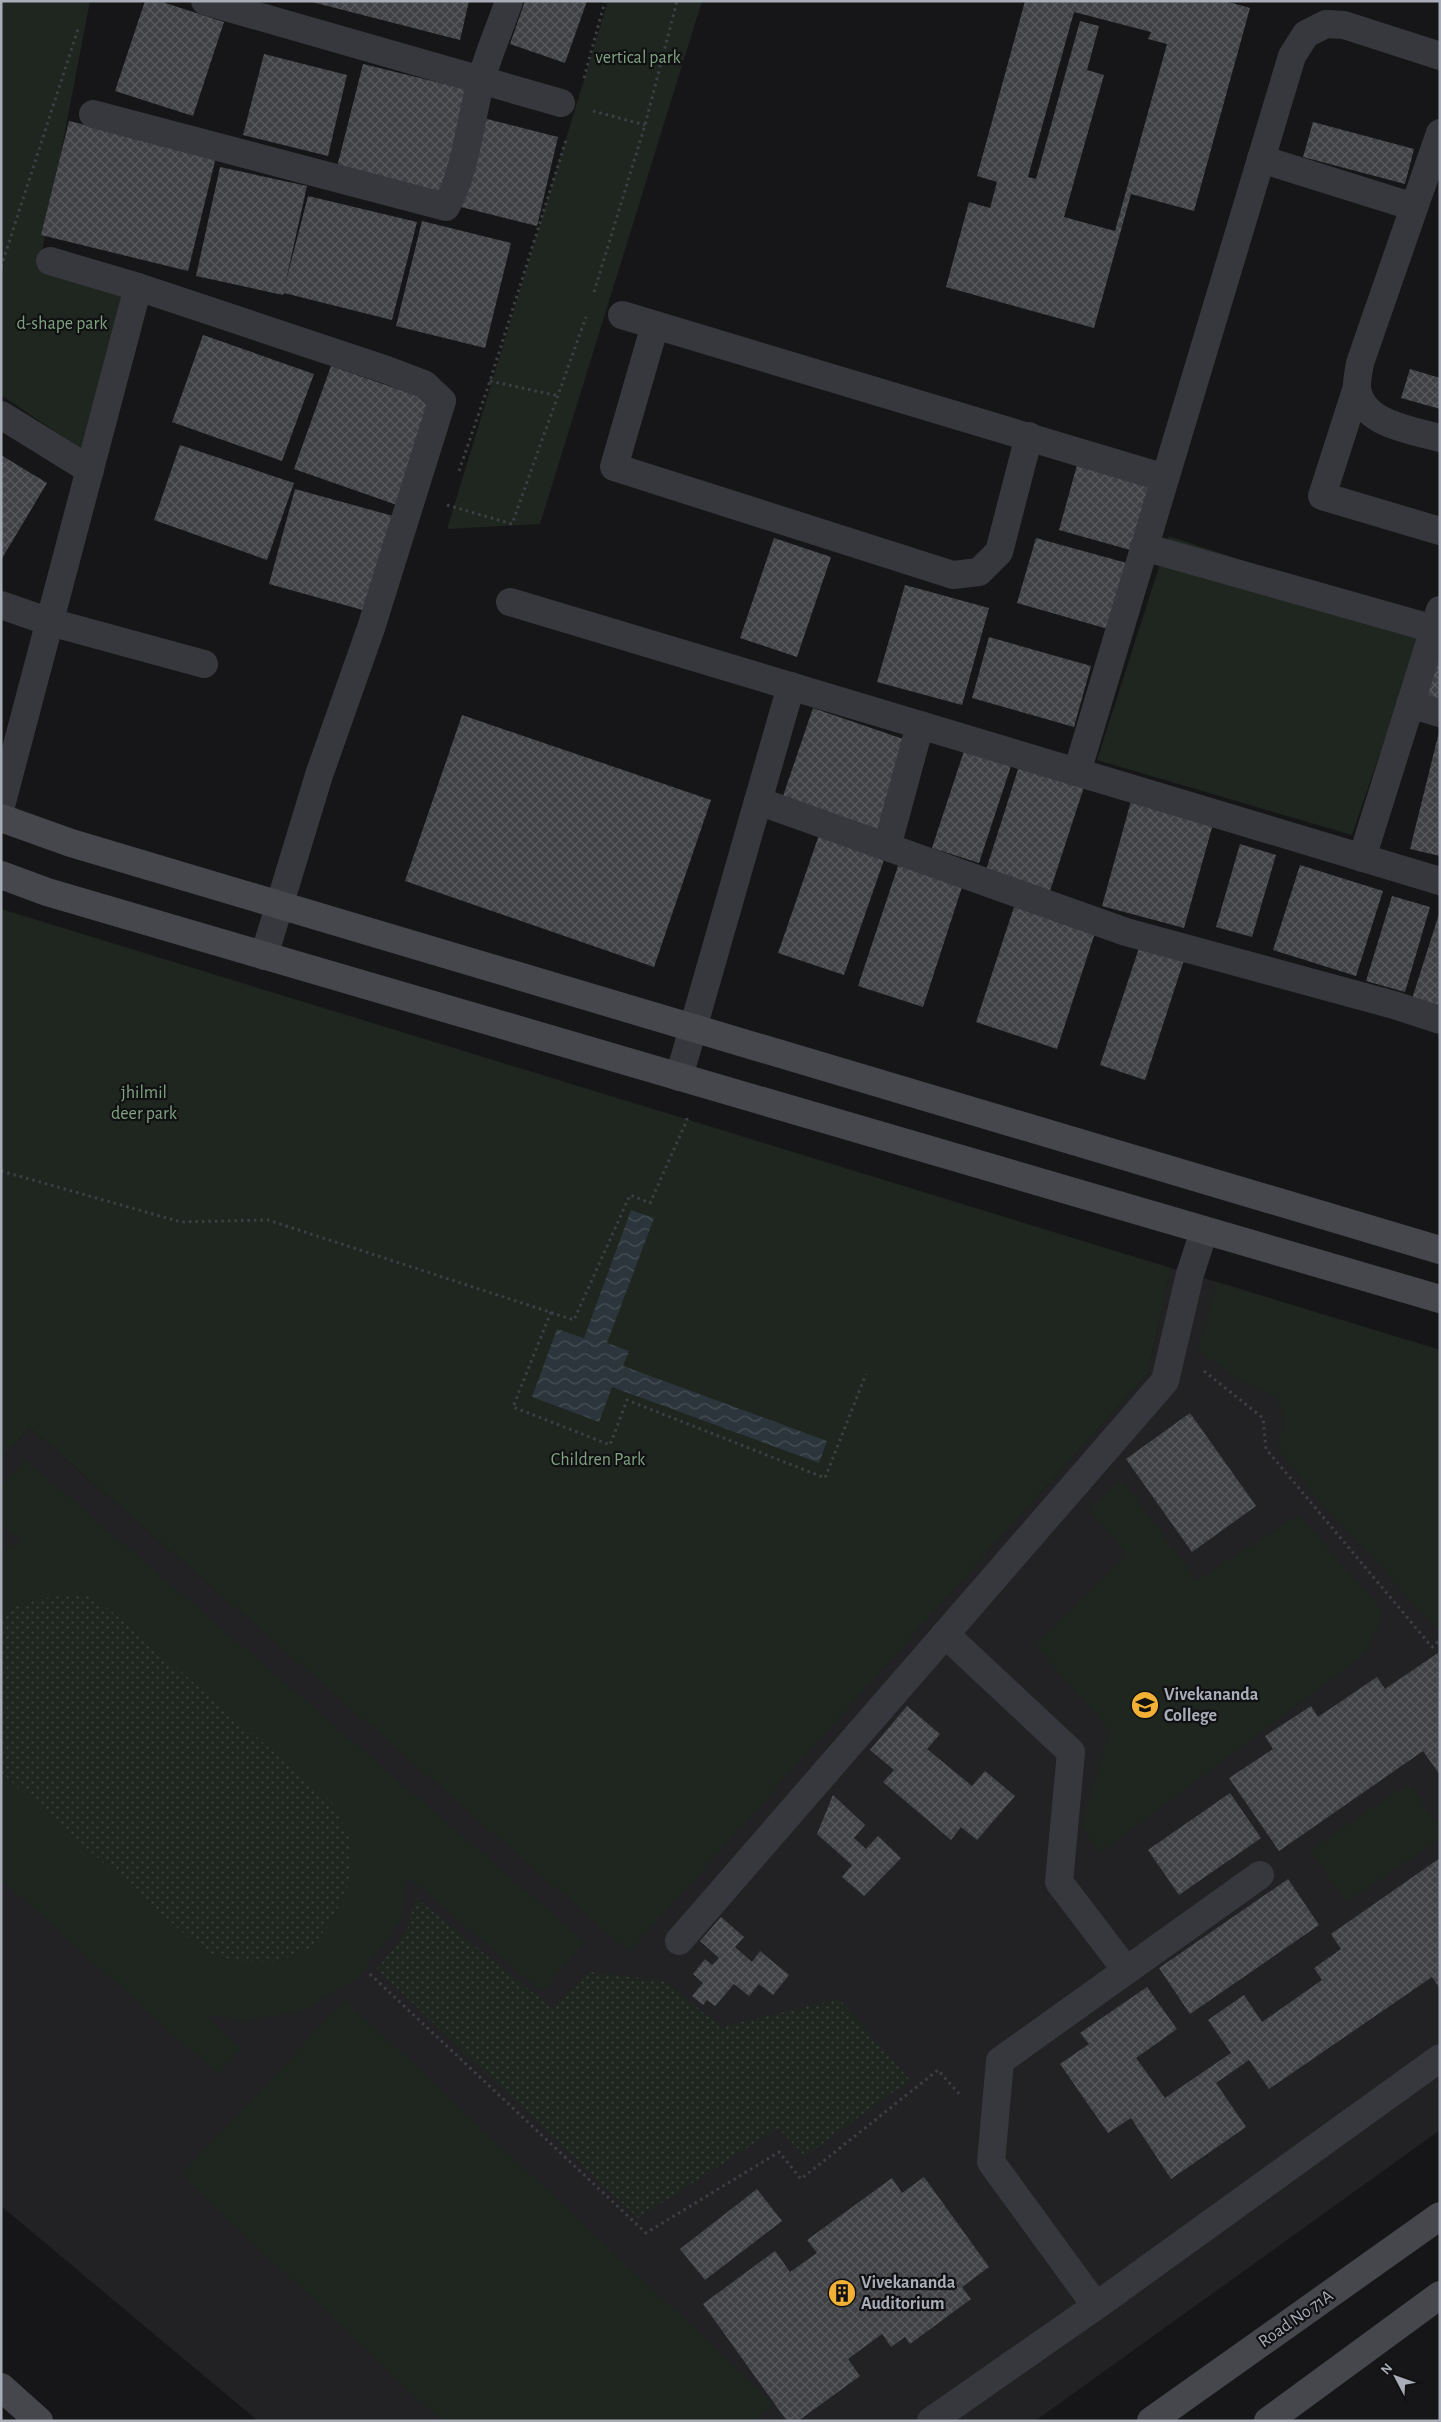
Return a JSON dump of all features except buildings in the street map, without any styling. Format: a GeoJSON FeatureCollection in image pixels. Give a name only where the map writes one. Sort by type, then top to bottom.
{"type":"FeatureCollection","features":[{"type":"Feature","properties":{"kind":"street"},"geometry":{"type":"LineString","coordinates":[[205,1],[251,8],[481,79],[576,100]]}},
{"type":"Feature","properties":{"kind":"street"},"geometry":{"type":"LineString","coordinates":[[92,114],[446,207],[452,197],[481,79],[509,1]]}},
{"type":"Feature","properties":{"kind":"street"},"geometry":{"type":"LineString","coordinates":[[1077,772],[1292,56],[1306,34],[1326,24],[1344,25],[1440,56]]}},
{"type":"Feature","properties":{"kind":"street"},"geometry":{"type":"LineString","coordinates":[[1440,132],[1360,363],[1357,387],[1322,496],[1440,531]]}},
{"type":"Feature","properties":{"kind":"street"},"geometry":{"type":"LineString","coordinates":[[1261,159],[1414,206]]}},
{"type":"Feature","properties":{"kind":"street"},"geometry":{"type":"LineString","coordinates":[[50,261],[138,288],[414,380],[424,384],[442,401],[371,628],[319,775],[264,956]]}},
{"type":"Feature","properties":{"kind":"street"},"geometry":{"type":"LineString","coordinates":[[1,806],[138,288]]}},
{"type":"Feature","properties":{"kind":"street"},"geometry":{"type":"LineString","coordinates":[[622,315],[1165,478]]}},
{"type":"Feature","properties":{"kind":"street"},"geometry":{"type":"LineString","coordinates":[[656,325],[614,467],[953,575],[979,572],[999,552],[1029,436]]}},
{"type":"Feature","properties":{"kind":"street"},"geometry":{"type":"LineString","coordinates":[[1357,387],[1363,404],[1376,417],[1395,426],[1440,438]]}},
{"type":"Feature","properties":{"kind":"street"},"geometry":{"type":"LineString","coordinates":[[1,415],[90,470]]}},
{"type":"Feature","properties":{"kind":"street"},"geometry":{"type":"LineString","coordinates":[[1144,547],[1437,619],[1362,858]]}},
{"type":"Feature","properties":{"kind":"street"},"geometry":{"type":"LineString","coordinates":[[510,602],[1440,881]]}},
{"type":"Feature","properties":{"kind":"street"},"geometry":{"type":"LineString","coordinates":[[1,605],[50,622],[204,664]]}},
{"type":"Feature","properties":{"kind":"street"},"geometry":{"type":"LineString","coordinates":[[679,1077],[790,686]]}},
{"type":"Feature","properties":{"kind":"street"},"geometry":{"type":"LineString","coordinates":[[1410,704],[1440,713]]}},
{"type":"Feature","properties":{"kind":"street"},"geometry":{"type":"LineString","coordinates":[[887,847],[920,725]]}},
{"type":"Feature","properties":{"kind":"street"},"geometry":{"type":"LineString","coordinates":[[758,801],[1126,932],[1394,1005],[1440,1020]]}},
{"type":"Feature","properties":{"kind":"street"},"geometry":{"type":"LineString","coordinates":[[1,818],[71,842],[280,905],[1440,1250]]}},
{"type":"Feature","properties":{"kind":"street"},"geometry":{"type":"LineString","coordinates":[[1,875],[46,892],[1440,1299]]}},
{"type":"Feature","properties":{"kind":"street"},"geometry":{"type":"LineString","coordinates":[[679,1941],[1165,1381],[1190,1274],[1204,1231]]}},
{"type":"Feature","properties":{"kind":"street"},"geometry":{"type":"LineString","coordinates":[[945,1634],[1071,1752],[1059,1882],[1126,1970]]}},
{"type":"Feature","properties":{"kind":"street"},"geometry":{"type":"LineString","coordinates":[[1096,2306],[991,2162],[1000,2061],[1260,1875]]}},
{"type":"Feature","properties":{"kind":"street"},"geometry":{"type":"LineString","coordinates":[[930,2421],[1096,2306],[1440,2058]]}},
{"type":"Feature","properties":{"kind":"street","name":"Road No 71A"},"geometry":{"type":"LineString","coordinates":[[1152,2421],[1440,2216]]}},
{"type":"Feature","properties":{"kind":"street"},"geometry":{"type":"LineString","coordinates":[[1268,2421],[1440,2295]]}},
{"type":"Feature","properties":{"kind":"street"},"geometry":{"type":"LineString","coordinates":[[1,2387],[40,2421]]}},
{"type":"Feature","properties":{"kind":"path"},"geometry":{"type":"LineString","coordinates":[[605,1],[576,100],[646,125]]}},
{"type":"Feature","properties":{"kind":"path"},"geometry":{"type":"LineString","coordinates":[[594,296],[646,125],[678,1]]}},
{"type":"Feature","properties":{"kind":"path"},"geometry":{"type":"LineString","coordinates":[[1,267],[79,26]]}},
{"type":"Feature","properties":{"kind":"path"},"geometry":{"type":"LineString","coordinates":[[456,480],[490,382],[568,135]]}},
{"type":"Feature","properties":{"kind":"path"},"geometry":{"type":"LineString","coordinates":[[450,497],[447,506],[512,524],[587,314]]}},
{"type":"Feature","properties":{"kind":"path"},"geometry":{"type":"LineString","coordinates":[[490,382],[559,396]]}},
{"type":"Feature","properties":{"kind":"path"},"geometry":{"type":"LineString","coordinates":[[1,1172],[181,1222],[268,1220],[574,1320],[630,1195],[650,1203],[687,1120],[679,1077]]}},
{"type":"Feature","properties":{"kind":"path"},"geometry":{"type":"LineString","coordinates":[[551,1312],[513,1406],[610,1444],[627,1400],[824,1478],[866,1374]]}},
{"type":"Feature","properties":{"kind":"path"},"geometry":{"type":"LineString","coordinates":[[1165,1381],[1202,1369],[1263,1418],[1266,1448],[1432,1646],[1440,1640]]}},
{"type":"Feature","properties":{"kind":"path"},"geometry":{"type":"LineString","coordinates":[[370,1974],[646,2233],[779,2152],[801,2179],[938,2070],[994,2132]]}},
{"type":"Feature","properties":{"kind":"shaded area","name":"Vivekananda College"},"geometry":{"type":"Polygon","coordinates":[[[1171,1268],[1440,1350],[1440,2130],[1035,2421],[258,2421],[1,2206],[1,1459],[30,1428],[629,1951],[1148,1373],[1171,1268]]]}},
{"type":"Feature","properties":{"kind":"green space","name":"d-shape park"},"geometry":{"type":"Polygon","coordinates":[[[1,1],[90,1],[42,251],[138,287],[81,449],[1,395],[1,1]]]}},
{"type":"Feature","properties":{"kind":"green space","name":"vertical park"},"geometry":{"type":"Polygon","coordinates":[[[608,1],[702,1],[540,524],[447,529],[608,1]]]}},
{"type":"Feature","properties":{"kind":"green space"},"geometry":{"type":"Polygon","coordinates":[[[1169,536],[1425,621],[1352,835],[1097,760],[1169,536]]]}},
{"type":"Feature","properties":{"kind":"green space","name":"Children Park"},"geometry":{"type":"Polygon","coordinates":[[[1,909],[1171,1268],[1148,1373],[629,1952],[30,1428],[1,1459],[1,909]]]}},
{"type":"Feature","properties":{"kind":"green space"},"geometry":{"type":"Polygon","coordinates":[[[1217,1282],[1440,1350],[1440,1629],[1438,1630],[1308,1488],[1276,1446],[1285,1422],[1276,1397],[1234,1377],[1198,1349],[1217,1282]]]}},
{"type":"Feature","properties":{"kind":"green space"},"geometry":{"type":"Polygon","coordinates":[[[25,1459],[585,1942],[542,1992],[408,1877],[401,1920],[358,1978],[301,2012],[243,2021],[203,2014],[241,2049],[218,2075],[1,1879],[1,1773],[205,1952],[237,1962],[276,1962],[311,1948],[332,1921],[349,1884],[350,1838],[332,1802],[94,1596],[58,1596],[34,1600],[11,1608],[1,1615],[1,1550],[21,1542],[1,1524],[1,1486],[25,1459]]]}},
{"type":"Feature","properties":{"kind":"green space"},"geometry":{"type":"Polygon","coordinates":[[[1121,1479],[1197,1580],[1299,1515],[1384,1613],[1366,1653],[1100,1853],[1081,1825],[1110,1731],[1035,1645],[1127,1555],[1089,1509],[1121,1479]]]}},
{"type":"Feature","properties":{"kind":"green space"},"geometry":{"type":"Polygon","coordinates":[[[59,1595],[94,1596],[332,1802],[350,1838],[349,1884],[332,1921],[311,1948],[276,1962],[237,1962],[204,1952],[1,1773],[1,1615],[15,1605],[59,1595]]]}},
{"type":"Feature","properties":{"kind":"green space"},"geometry":{"type":"Polygon","coordinates":[[[1409,1783],[1440,1829],[1440,1839],[1346,1902],[1311,1850],[1409,1783]]]}},
{"type":"Feature","properties":{"kind":"green space"},"geometry":{"type":"Polygon","coordinates":[[[416,1898],[553,2009],[591,1972],[665,1981],[721,2027],[839,1999],[910,2080],[805,2156],[778,2128],[638,2218],[377,1969],[407,1931],[416,1898]]]}},
{"type":"Feature","properties":{"kind":"green space"},"geometry":{"type":"Polygon","coordinates":[[[345,2000],[773,2403],[757,2421],[442,2421],[181,2175],[345,2000]]]}},
{"type":"Feature","properties":{"kind":"water"},"geometry":{"type":"Polygon","coordinates":[[[631,1210],[654,1218],[607,1343],[629,1351],[623,1366],[827,1441],[819,1463],[612,1387],[599,1422],[532,1397],[557,1329],[584,1338],[631,1210]]]}},
{"type":"Feature","properties":{"kind":"place","name":"Vivekananda College"},"geometry":{"type":"Point","coordinates":[1145,1705]}},
{"type":"Feature","properties":{"kind":"place","name":"Vivekananda Auditorium"},"geometry":{"type":"Point","coordinates":[842,2293]}},
{"type":"Feature","properties":{"kind":"park label","name":"jhilmil deer park"},"geometry":{"type":"Point","coordinates":[144,1103]}}]}
